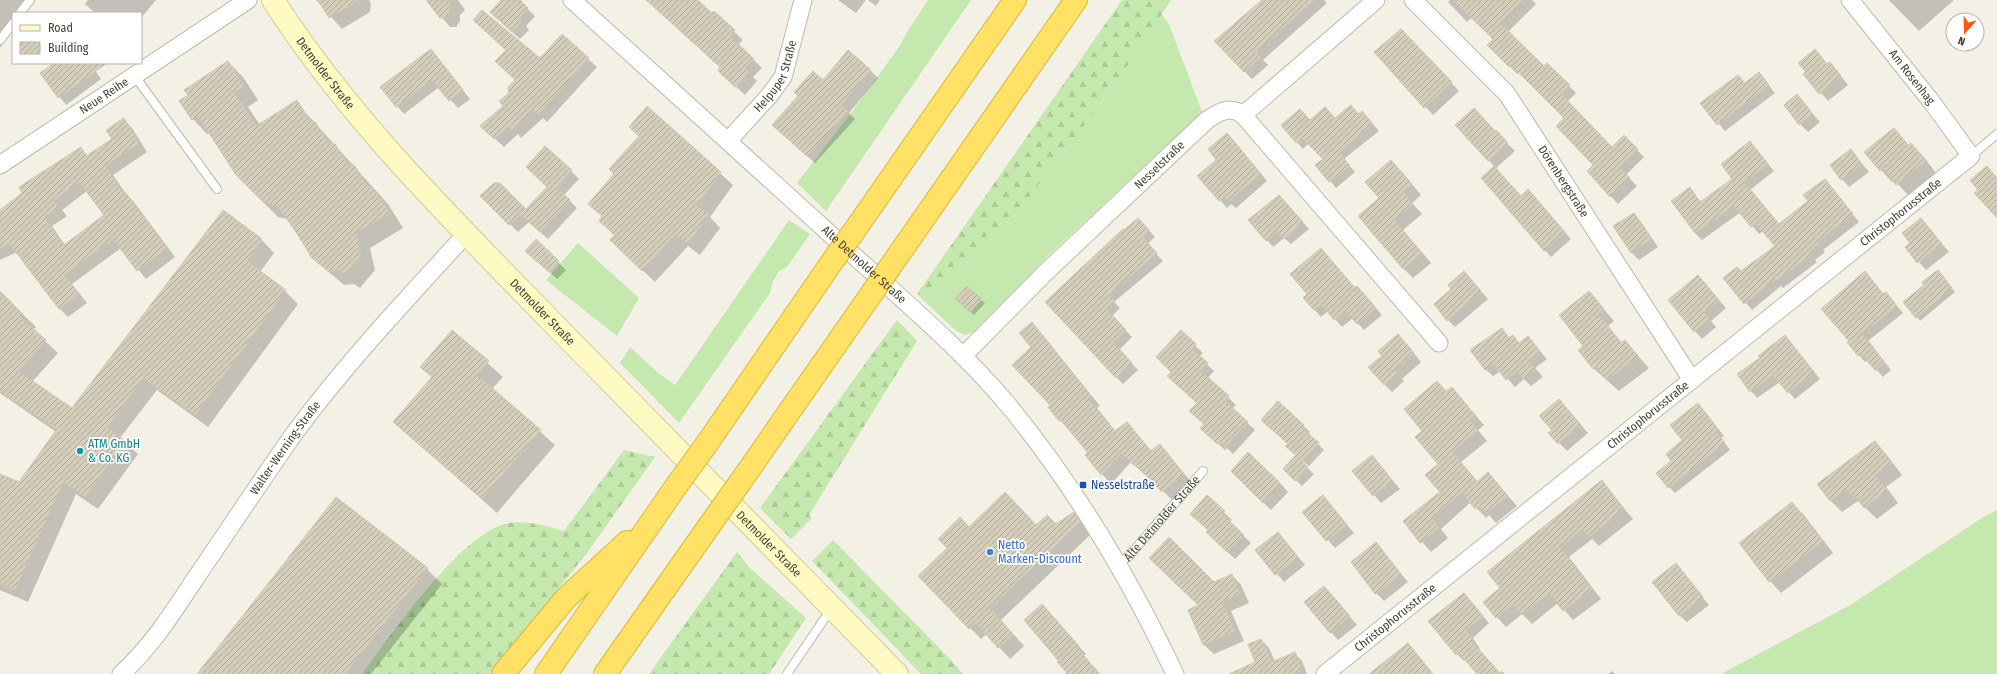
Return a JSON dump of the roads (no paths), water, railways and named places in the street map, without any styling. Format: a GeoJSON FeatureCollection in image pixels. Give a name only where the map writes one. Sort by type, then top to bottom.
{"type":"FeatureCollection","features":[{"type":"Feature","properties":{"kind":"highway"},"geometry":{"type":"LineString","coordinates":[[546,674],[1015,0]]}},
{"type":"Feature","properties":{"kind":"highway"},"geometry":{"type":"LineString","coordinates":[[605,674],[1076,0]]}},
{"type":"Feature","properties":{"kind":"highway"},"geometry":{"type":"LineString","coordinates":[[503,674],[566,598],[658,514]]}},
{"type":"Feature","properties":{"kind":"highway"},"geometry":{"type":"LineString","coordinates":[[615,674],[627,642]]}},
{"type":"Feature","properties":{"kind":"street","name":"Neue Reihe"},"geometry":{"type":"LineString","coordinates":[[0,165],[248,0]]}},
{"type":"Feature","properties":{"kind":"street","name":"Detmolder Straße"},"geometry":{"type":"LineString","coordinates":[[273,0],[294,33],[375,137],[466,234],[897,674]]}},
{"type":"Feature","properties":{"kind":"street","name":"Alte Detmolder Straße"},"geometry":{"type":"LineString","coordinates":[[572,0],[963,356],[1007,404],[1047,456],[1090,518],[1118,563],[1175,674]]}},
{"type":"Feature","properties":{"kind":"street","name":"Helpuper Straße"},"geometry":{"type":"LineString","coordinates":[[728,141],[769,96],[783,77],[803,0]]}},
{"type":"Feature","properties":{"kind":"street"},"geometry":{"type":"LineString","coordinates":[[1376,0],[1243,115],[1439,343]]}},
{"type":"Feature","properties":{"kind":"street","name":"Dörenbergstraße"},"geometry":{"type":"LineString","coordinates":[[1413,0],[1507,94],[1692,380]]}},
{"type":"Feature","properties":{"kind":"street","name":"Am Rosenhag"},"geometry":{"type":"LineString","coordinates":[[1850,0],[1926,95],[1971,156]]}},
{"type":"Feature","properties":{"kind":"street","name":"Nesselstraße"},"geometry":{"type":"LineString","coordinates":[[963,356],[1046,273],[1207,120],[1218,113],[1229,109],[1237,111],[1243,115]]}},
{"type":"Feature","properties":{"kind":"street","name":"Christophorusstraße"},"geometry":{"type":"LineString","coordinates":[[1325,674],[1971,156]]}},
{"type":"Feature","properties":{"kind":"street","name":"Walter-Werning-Straße"},"geometry":{"type":"LineString","coordinates":[[121,674],[135,661],[163,627],[284,449],[332,386],[370,340],[466,234]]}},
{"type":"Feature","properties":{"kind":"lane"},"geometry":{"type":"LineString","coordinates":[[21,12],[30,0]]}},
{"type":"Feature","properties":{"kind":"lane"},"geometry":{"type":"LineString","coordinates":[[0,40],[12,24]]}},
{"type":"Feature","properties":{"kind":"lane"},"geometry":{"type":"LineString","coordinates":[[134,75],[217,189]]}},
{"type":"Feature","properties":{"kind":"lane"},"geometry":{"type":"LineString","coordinates":[[1971,156],[1997,134]]}},
{"type":"Feature","properties":{"kind":"lane","name":"Alte Detmolder Straße"},"geometry":{"type":"LineString","coordinates":[[1118,563],[1128,557],[1204,471]]}},
{"type":"Feature","properties":{"kind":"lane"},"geometry":{"type":"LineString","coordinates":[[787,674],[832,608]]}},
{"type":"Feature","properties":{"kind":"place","name":"ATM GmbH & Co. KG"},"geometry":{"type":"Point","coordinates":[80,451]}},
{"type":"Feature","properties":{"kind":"place","name":"Nesselstraße"},"geometry":{"type":"Point","coordinates":[1083,485]}},
{"type":"Feature","properties":{"kind":"place","name":"Netto Marken-Discount"},"geometry":{"type":"Point","coordinates":[990,552]}}]}
